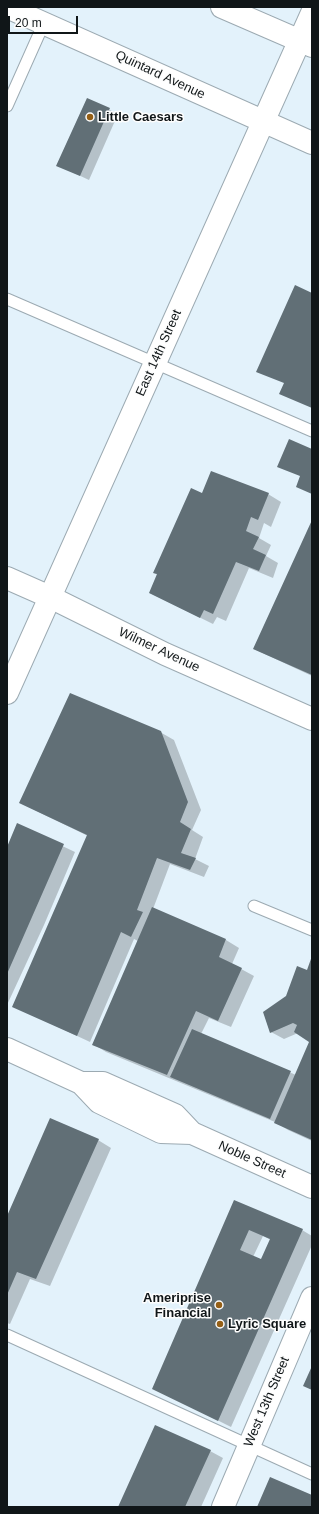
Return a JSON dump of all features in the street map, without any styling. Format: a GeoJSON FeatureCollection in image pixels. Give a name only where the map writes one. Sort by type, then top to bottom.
{"type":"FeatureCollection","features":[{"type":"Feature","properties":{"kind":"main road","name":"Quintard Avenue"},"geometry":{"type":"LineString","coordinates":[[7,7],[140,65],[176,84],[312,143]]}},
{"type":"Feature","properties":{"kind":"main road"},"geometry":{"type":"LineString","coordinates":[[222,7],[306,43]]}},
{"type":"Feature","properties":{"kind":"main road","name":"East 14th Street"},"geometry":{"type":"LineString","coordinates":[[7,692],[263,121],[306,43],[312,13]]}},
{"type":"Feature","properties":{"kind":"main road","name":"Wilmer Avenue"},"geometry":{"type":"LineString","coordinates":[[7,578],[50,597],[165,654],[312,719]]}},
{"type":"Feature","properties":{"kind":"main road","name":"Noble Street"},"geometry":{"type":"LineString","coordinates":[[7,1049],[81,1083],[99,1102],[161,1132],[192,1133],[312,1187]]}},
{"type":"Feature","properties":{"kind":"main road","name":"West 13th Street"},"geometry":{"type":"LineString","coordinates":[[223,1507],[312,1298]]}},
{"type":"Feature","properties":{"kind":"lane"},"geometry":{"type":"LineString","coordinates":[[8,101],[44,24]]}},
{"type":"Feature","properties":{"kind":"lane"},"geometry":{"type":"LineString","coordinates":[[7,299],[312,431]]}},
{"type":"Feature","properties":{"kind":"lane"},"geometry":{"type":"LineString","coordinates":[[254,906],[312,930]]}},
{"type":"Feature","properties":{"kind":"lane"},"geometry":{"type":"LineString","coordinates":[[7,1336],[312,1474]]}},
{"type":"Feature","properties":{"kind":"building"},"geometry":{"type":"Polygon","coordinates":[[[87,98],[110,108],[80,176],[56,166],[87,98]]]}},
{"type":"Feature","properties":{"kind":"building"},"geometry":{"type":"Polygon","coordinates":[[[295,285],[312,293],[312,408],[279,394],[284,383],[256,372],[295,285]]]}},
{"type":"Feature","properties":{"kind":"building"},"geometry":{"type":"Polygon","coordinates":[[[289,439],[312,449],[312,494],[296,487],[300,476],[277,467],[289,439]]]}},
{"type":"Feature","properties":{"kind":"building"},"geometry":{"type":"Polygon","coordinates":[[[211,471],[269,493],[258,520],[251,517],[246,531],[259,537],[253,549],[266,555],[259,571],[236,562],[213,614],[204,610],[200,618],[149,593],[157,574],[153,573],[191,488],[202,493],[211,471]]]}},
{"type":"Feature","properties":{"kind":"building"},"geometry":{"type":"Polygon","coordinates":[[[312,520],[312,675],[253,649],[312,520]]]}},
{"type":"Feature","properties":{"kind":"building"},"geometry":{"type":"Polygon","coordinates":[[[70,693],[161,731],[188,802],[180,822],[191,829],[181,853],[196,858],[190,870],[157,858],[137,910],[143,912],[131,937],[121,932],[77,1036],[12,1007],[87,835],[19,803],[70,693]]]}},
{"type":"Feature","properties":{"kind":"building"},"geometry":{"type":"Polygon","coordinates":[[[17,823],[64,844],[7,974],[7,847],[17,823]]]}},
{"type":"Feature","properties":{"kind":"building"},"geometry":{"type":"Polygon","coordinates":[[[152,907],[226,939],[219,957],[242,968],[218,1021],[196,1011],[167,1075],[92,1045],[152,907]]]}},
{"type":"Feature","properties":{"kind":"building"},"geometry":{"type":"Polygon","coordinates":[[[312,956],[312,1140],[274,1123],[309,1042],[294,1032],[297,1025],[293,1023],[270,1033],[263,1012],[286,996],[297,966],[307,970],[312,956]]]}},
{"type":"Feature","properties":{"kind":"building"},"geometry":{"type":"Polygon","coordinates":[[[192,1029],[291,1071],[270,1119],[170,1077],[192,1029]]]}},
{"type":"Feature","properties":{"kind":"building"},"geometry":{"type":"Polygon","coordinates":[[[50,1118],[99,1139],[36,1279],[17,1272],[7,1295],[7,1216],[50,1118]]]}},
{"type":"Feature","properties":{"kind":"building","name":"Lyric Square"},"geometry":{"type":"Polygon","coordinates":[[[234,1200],[303,1229],[218,1421],[152,1389],[234,1200]],[[249,1230],[240,1250],[261,1259],[270,1239],[249,1230]]]}},
{"type":"Feature","properties":{"kind":"building"},"geometry":{"type":"Polygon","coordinates":[[[312,1366],[312,1390],[303,1386],[312,1366]]]}},
{"type":"Feature","properties":{"kind":"building"},"geometry":{"type":"Polygon","coordinates":[[[155,1425],[211,1450],[185,1507],[118,1507],[155,1425]]]}},
{"type":"Feature","properties":{"kind":"building"},"geometry":{"type":"Polygon","coordinates":[[[270,1477],[312,1495],[312,1507],[257,1507],[270,1477]]]}},
{"type":"Feature","properties":{"kind":"place","name":"Little Caesars"},"geometry":{"type":"Point","coordinates":[90,117]}},
{"type":"Feature","properties":{"kind":"place","name":"Ameriprise Financial"},"geometry":{"type":"Point","coordinates":[219,1305]}},
{"type":"Feature","properties":{"kind":"place","name":"Lyric Square"},"geometry":{"type":"Point","coordinates":[220,1324]}}]}
